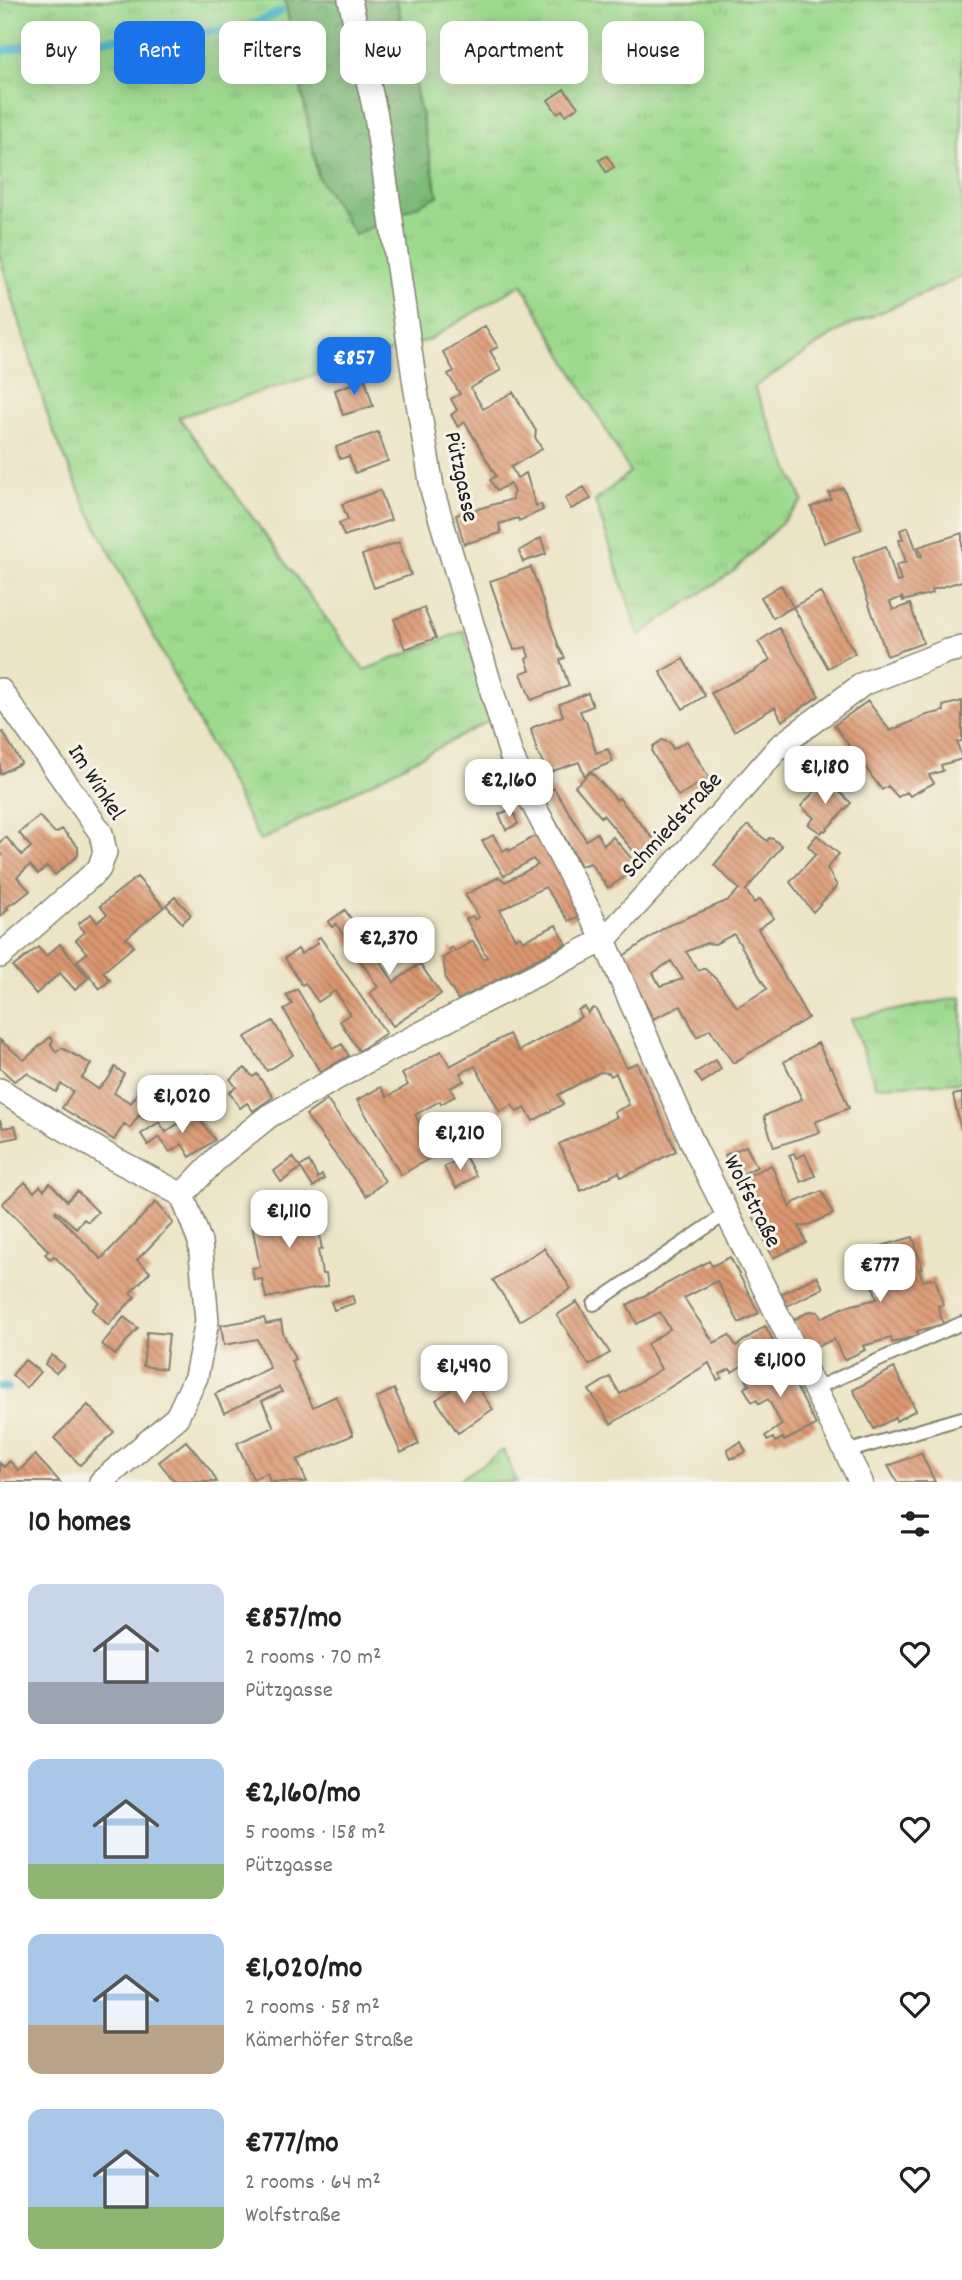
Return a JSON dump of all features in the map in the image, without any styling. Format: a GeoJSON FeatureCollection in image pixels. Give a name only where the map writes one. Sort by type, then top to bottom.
{"type":"FeatureCollection","features":[{"type":"Feature","properties":{"kind":"street","name":"Pützgasse"},"geometry":{"type":"LineString","coordinates":[[350,0],[376,116],[433,493],[512,755],[530,800],[604,940]]}},
{"type":"Feature","properties":{"kind":"street","name":"Schmiedstraße"},"geometry":{"type":"LineString","coordinates":[[604,940],[779,747],[863,684],[948,651],[962,649]]}},
{"type":"Feature","properties":{"kind":"street","name":"Im Winkel"},"geometry":{"type":"LineString","coordinates":[[0,690],[101,833],[105,852],[99,869],[0,956]]}},
{"type":"Feature","properties":{"kind":"street"},"geometry":{"type":"LineString","coordinates":[[181,1195],[219,1156],[269,1116],[368,1061],[604,940]]}},
{"type":"Feature","properties":{"kind":"street","name":"Wolfstraße"},"geometry":{"type":"LineString","coordinates":[[604,940],[696,1151],[861,1482]]}},
{"type":"Feature","properties":{"kind":"street"},"geometry":{"type":"LineString","coordinates":[[0,1090],[109,1156],[181,1195],[200,1242],[207,1321],[196,1377],[177,1417],[101,1482]]}},
{"type":"Feature","properties":{"kind":"lane"},"geometry":{"type":"LineString","coordinates":[[594,1304],[727,1213]]}},
{"type":"Feature","properties":{"kind":"lane"},"geometry":{"type":"LineString","coordinates":[[814,1389],[962,1323]]}},
{"type":"Feature","properties":{"kind":"lane"},"geometry":{"type":"LineString","coordinates":[[846,1452],[962,1418]]}},
{"type":"Feature","properties":{"kind":"green space"},"geometry":{"type":"Polygon","coordinates":[[[0,0],[285,0],[289,21],[219,21],[219,84],[301,84],[318,177],[438,196],[415,84],[426,84],[426,21],[401,21],[397,0],[962,0],[962,277],[842,329],[754,387],[803,501],[734,571],[639,635],[595,501],[630,472],[522,284],[428,340],[179,417],[364,670],[464,631],[489,721],[260,841],[86,506],[51,426],[0,257],[0,0]]]}},
{"type":"Feature","properties":{"kind":"green space"},"geometry":{"type":"Polygon","coordinates":[[[285,0],[397,0],[401,21],[340,21],[340,84],[415,84],[438,196],[355,235],[318,177],[301,84],[326,84],[326,21],[289,21],[285,0]]]}},
{"type":"Feature","properties":{"kind":"green space"},"geometry":{"type":"Polygon","coordinates":[[[962,997],[962,1082],[876,1086],[851,1019],[962,997]]]}},
{"type":"Feature","properties":{"kind":"green space"},"geometry":{"type":"Polygon","coordinates":[[[503,1450],[517,1482],[456,1482],[503,1450]]]}},
{"type":"Feature","properties":{"kind":"building"},"geometry":{"type":"Polygon","coordinates":[[[564,89],[578,107],[566,115],[562,110],[557,113],[548,100],[564,89]]]}},
{"type":"Feature","properties":{"kind":"building"},"geometry":{"type":"Polygon","coordinates":[[[607,156],[614,167],[606,172],[599,160],[607,156]]]}},
{"type":"Feature","properties":{"kind":"building"},"geometry":{"type":"Polygon","coordinates":[[[485,326],[498,347],[490,351],[501,370],[471,388],[483,409],[513,392],[536,431],[535,437],[542,449],[511,467],[517,478],[526,473],[536,506],[541,504],[543,510],[519,521],[518,518],[499,524],[501,533],[464,544],[456,515],[513,499],[514,493],[510,483],[497,491],[490,480],[496,476],[465,422],[458,427],[451,415],[457,410],[451,399],[460,394],[448,374],[454,371],[443,352],[485,326]]]}},
{"type":"Feature","properties":{"kind":"building"},"geometry":{"type":"Polygon","coordinates":[[[365,379],[373,406],[343,415],[335,390],[365,379]]]}},
{"type":"Feature","properties":{"kind":"building"},"geometry":{"type":"Polygon","coordinates":[[[378,432],[388,461],[355,473],[349,456],[340,459],[336,447],[378,432]]]}},
{"type":"Feature","properties":{"kind":"building"},"geometry":{"type":"Polygon","coordinates":[[[584,487],[591,499],[571,509],[565,498],[584,487]]]}},
{"type":"Feature","properties":{"kind":"building"},"geometry":{"type":"Polygon","coordinates":[[[843,488],[862,529],[824,543],[811,507],[831,499],[829,493],[843,488]]]}},
{"type":"Feature","properties":{"kind":"building"},"geometry":{"type":"Polygon","coordinates":[[[380,490],[391,520],[344,536],[339,523],[348,520],[342,504],[380,490]]]}},
{"type":"Feature","properties":{"kind":"building"},"geometry":{"type":"Polygon","coordinates":[[[908,527],[919,557],[922,556],[918,547],[962,533],[962,581],[932,590],[933,593],[903,601],[902,597],[890,602],[893,610],[910,604],[923,643],[887,656],[853,558],[886,546],[897,582],[901,581],[896,565],[906,562],[899,540],[903,539],[900,530],[908,527]]]}},
{"type":"Feature","properties":{"kind":"building"},"geometry":{"type":"Polygon","coordinates":[[[541,538],[546,554],[523,562],[519,551],[541,538]]]}},
{"type":"Feature","properties":{"kind":"building"},"geometry":{"type":"Polygon","coordinates":[[[399,542],[411,575],[374,588],[362,555],[399,542]]]}},
{"type":"Feature","properties":{"kind":"building"},"geometry":{"type":"Polygon","coordinates":[[[531,567],[565,658],[560,660],[569,686],[531,700],[521,673],[530,670],[526,647],[514,650],[490,581],[531,567]]]}},
{"type":"Feature","properties":{"kind":"building"},"geometry":{"type":"Polygon","coordinates":[[[781,585],[793,607],[773,618],[761,597],[781,585]]]}},
{"type":"Feature","properties":{"kind":"building"},"geometry":{"type":"Polygon","coordinates":[[[820,592],[855,653],[828,668],[793,607],[820,592]]]}},
{"type":"Feature","properties":{"kind":"building"},"geometry":{"type":"Polygon","coordinates":[[[424,608],[436,638],[405,649],[394,619],[424,608]]]}},
{"type":"Feature","properties":{"kind":"building"},"geometry":{"type":"Polygon","coordinates":[[[779,628],[819,696],[782,721],[775,707],[734,731],[711,693],[770,660],[758,642],[779,628]]]}},
{"type":"Feature","properties":{"kind":"building"},"geometry":{"type":"Polygon","coordinates":[[[683,659],[705,696],[683,709],[660,672],[683,659]]]}},
{"type":"Feature","properties":{"kind":"building"},"geometry":{"type":"Polygon","coordinates":[[[588,693],[593,706],[580,711],[596,753],[608,749],[613,762],[590,771],[585,777],[579,762],[547,771],[531,730],[563,716],[559,704],[588,693]]]}},
{"type":"Feature","properties":{"kind":"building"},"geometry":{"type":"Polygon","coordinates":[[[868,701],[890,731],[927,715],[944,711],[943,706],[962,701],[962,741],[957,742],[962,759],[941,765],[943,771],[929,775],[934,783],[910,796],[907,792],[898,797],[888,786],[882,790],[834,725],[868,701]]]}},
{"type":"Feature","properties":{"kind":"building"},"geometry":{"type":"Polygon","coordinates":[[[3,732],[21,763],[0,774],[0,733],[3,732]]]}},
{"type":"Feature","properties":{"kind":"building"},"geometry":{"type":"Polygon","coordinates":[[[662,740],[670,743],[673,749],[687,741],[709,778],[678,796],[652,752],[653,746],[662,740]]]}},
{"type":"Feature","properties":{"kind":"building"},"geometry":{"type":"Polygon","coordinates":[[[591,772],[617,800],[619,798],[663,850],[645,865],[575,786],[591,772]]]}},
{"type":"Feature","properties":{"kind":"building"},"geometry":{"type":"Polygon","coordinates":[[[826,779],[851,803],[821,833],[808,824],[814,818],[801,806],[826,779]]]}},
{"type":"Feature","properties":{"kind":"building"},"geometry":{"type":"Polygon","coordinates":[[[554,788],[586,840],[597,833],[604,845],[613,837],[639,867],[608,888],[590,863],[581,866],[541,796],[554,788]]]}},
{"type":"Feature","properties":{"kind":"building"},"geometry":{"type":"Polygon","coordinates":[[[512,809],[518,824],[506,830],[499,814],[512,809]]]}},
{"type":"Feature","properties":{"kind":"building"},"geometry":{"type":"Polygon","coordinates":[[[39,816],[54,832],[62,829],[78,847],[78,855],[55,875],[47,866],[38,874],[30,865],[17,877],[30,891],[6,908],[8,909],[0,917],[0,842],[6,837],[22,855],[31,847],[19,833],[39,816]]]}},
{"type":"Feature","properties":{"kind":"building"},"geometry":{"type":"Polygon","coordinates":[[[747,826],[767,841],[769,838],[773,839],[782,846],[746,890],[754,903],[760,899],[774,918],[758,929],[808,1018],[733,1063],[710,1029],[697,1037],[681,1006],[653,1019],[622,957],[667,926],[729,900],[739,889],[714,865],[747,826]],[[734,934],[715,944],[706,943],[686,952],[699,971],[704,968],[717,980],[737,1007],[767,989],[734,934]],[[671,961],[653,973],[660,986],[683,979],[671,961]]]}},
{"type":"Feature","properties":{"kind":"building"},"geometry":{"type":"Polygon","coordinates":[[[493,835],[503,851],[508,848],[509,851],[537,835],[583,914],[569,921],[545,887],[500,910],[515,939],[520,936],[523,941],[556,925],[566,944],[458,1000],[446,980],[443,958],[451,953],[449,949],[452,947],[455,951],[473,941],[483,959],[487,957],[466,919],[472,916],[475,920],[479,917],[465,895],[499,877],[505,882],[538,865],[533,859],[504,876],[482,841],[493,835]]]}},
{"type":"Feature","properties":{"kind":"building"},"geometry":{"type":"Polygon","coordinates":[[[817,835],[839,854],[827,868],[837,886],[813,912],[790,882],[816,854],[808,846],[817,835]]]}},
{"type":"Feature","properties":{"kind":"building"},"geometry":{"type":"Polygon","coordinates":[[[137,877],[164,907],[126,938],[134,946],[103,972],[110,980],[100,989],[77,961],[87,953],[76,940],[85,932],[78,924],[91,914],[97,922],[107,914],[100,906],[137,877]]]}},
{"type":"Feature","properties":{"kind":"building"},"geometry":{"type":"Polygon","coordinates":[[[175,897],[191,915],[182,923],[166,905],[175,897]]]}},
{"type":"Feature","properties":{"kind":"building"},"geometry":{"type":"Polygon","coordinates":[[[345,910],[394,982],[420,964],[441,994],[393,1026],[370,993],[378,987],[336,924],[332,927],[328,922],[345,910]]]}},
{"type":"Feature","properties":{"kind":"building"},"geometry":{"type":"Polygon","coordinates":[[[320,937],[386,1033],[359,1051],[340,1021],[350,1014],[335,991],[318,1002],[305,983],[302,985],[285,958],[298,949],[301,954],[318,943],[316,940],[320,937]]]}},
{"type":"Feature","properties":{"kind":"building"},"geometry":{"type":"Polygon","coordinates":[[[60,944],[88,978],[75,990],[60,973],[36,994],[13,967],[38,947],[46,956],[60,944]]]}},
{"type":"Feature","properties":{"kind":"building"},"geometry":{"type":"Polygon","coordinates":[[[297,989],[333,1049],[342,1044],[349,1056],[320,1072],[284,1010],[292,1004],[286,995],[297,989]]]}},
{"type":"Feature","properties":{"kind":"building"},"geometry":{"type":"Polygon","coordinates":[[[585,1007],[588,1013],[593,1008],[596,1009],[626,1067],[637,1063],[676,1151],[637,1171],[621,1177],[619,1172],[581,1191],[559,1144],[617,1117],[614,1112],[629,1105],[616,1073],[611,1076],[609,1073],[600,1072],[558,1095],[563,1104],[533,1121],[525,1108],[517,1112],[512,1105],[500,1112],[475,1066],[460,1073],[464,1081],[450,1088],[455,1096],[415,1115],[437,1154],[401,1175],[357,1100],[381,1087],[387,1097],[408,1085],[402,1074],[441,1051],[450,1066],[509,1034],[519,1051],[581,1017],[578,1010],[585,1007]]]}},
{"type":"Feature","properties":{"kind":"building"},"geometry":{"type":"Polygon","coordinates":[[[273,1021],[293,1055],[267,1071],[245,1037],[273,1021]]]}},
{"type":"Feature","properties":{"kind":"building"},"geometry":{"type":"Polygon","coordinates":[[[50,1037],[56,1052],[62,1048],[91,1064],[82,1078],[98,1089],[115,1067],[124,1074],[114,1093],[131,1103],[140,1089],[164,1104],[144,1119],[139,1115],[130,1128],[124,1124],[114,1140],[62,1108],[73,1091],[61,1084],[56,1092],[27,1073],[14,1081],[0,1068],[0,1040],[24,1060],[50,1037]]]}},
{"type":"Feature","properties":{"kind":"building"},"geometry":{"type":"Polygon","coordinates":[[[818,1043],[830,1068],[832,1067],[849,1108],[815,1122],[820,1132],[774,1147],[764,1116],[802,1099],[784,1062],[818,1043]]]}},
{"type":"Feature","properties":{"kind":"building"},"geometry":{"type":"Polygon","coordinates":[[[716,1060],[721,1069],[702,1083],[695,1073],[716,1060]]]}},
{"type":"Feature","properties":{"kind":"building"},"geometry":{"type":"Polygon","coordinates":[[[245,1068],[253,1077],[257,1074],[273,1097],[253,1111],[247,1103],[240,1108],[229,1092],[236,1087],[230,1079],[245,1068]]]}},
{"type":"Feature","properties":{"kind":"building"},"geometry":{"type":"Polygon","coordinates":[[[209,1075],[223,1094],[205,1107],[191,1088],[209,1075]]]}},
{"type":"Feature","properties":{"kind":"building"},"geometry":{"type":"Polygon","coordinates":[[[962,1093],[962,1130],[961,1130],[953,1095],[962,1093]]]}},
{"type":"Feature","properties":{"kind":"building"},"geometry":{"type":"Polygon","coordinates":[[[327,1100],[385,1181],[366,1196],[306,1115],[327,1100]]]}},
{"type":"Feature","properties":{"kind":"building"},"geometry":{"type":"Polygon","coordinates":[[[194,1112],[215,1140],[190,1157],[182,1144],[170,1152],[159,1137],[148,1145],[141,1134],[159,1122],[166,1132],[194,1112]]]}},
{"type":"Feature","properties":{"kind":"building"},"geometry":{"type":"Polygon","coordinates":[[[0,1120],[3,1128],[15,1126],[18,1137],[0,1141],[0,1120]]]}},
{"type":"Feature","properties":{"kind":"building"},"geometry":{"type":"Polygon","coordinates":[[[746,1146],[757,1167],[736,1177],[725,1155],[746,1146]]]}},
{"type":"Feature","properties":{"kind":"building"},"geometry":{"type":"Polygon","coordinates":[[[794,1153],[796,1158],[805,1154],[815,1176],[801,1182],[789,1155],[794,1153]]]}},
{"type":"Feature","properties":{"kind":"building"},"geometry":{"type":"Polygon","coordinates":[[[465,1156],[476,1176],[456,1188],[444,1167],[465,1156]]]}},
{"type":"Feature","properties":{"kind":"building"},"geometry":{"type":"Polygon","coordinates":[[[293,1157],[300,1167],[309,1161],[318,1178],[322,1175],[324,1179],[313,1187],[301,1168],[281,1182],[274,1171],[293,1157]]]}},
{"type":"Feature","properties":{"kind":"building"},"geometry":{"type":"Polygon","coordinates":[[[771,1165],[790,1207],[795,1202],[822,1191],[833,1214],[806,1226],[799,1226],[806,1243],[773,1258],[737,1181],[771,1165]]]}},
{"type":"Feature","properties":{"kind":"building"},"geometry":{"type":"Polygon","coordinates":[[[25,1182],[34,1192],[40,1186],[44,1190],[50,1183],[67,1201],[77,1191],[98,1212],[88,1222],[84,1219],[76,1228],[56,1210],[55,1212],[101,1259],[156,1202],[173,1223],[137,1260],[150,1272],[130,1293],[135,1297],[108,1325],[92,1310],[99,1302],[54,1256],[50,1259],[45,1254],[49,1251],[2,1204],[25,1182]]]}},
{"type":"Feature","properties":{"kind":"building"},"geometry":{"type":"Polygon","coordinates":[[[312,1199],[322,1249],[318,1250],[322,1274],[326,1274],[328,1286],[266,1298],[262,1279],[254,1280],[252,1268],[260,1267],[251,1219],[282,1213],[286,1203],[312,1199]]]}},
{"type":"Feature","properties":{"kind":"building"},"geometry":{"type":"Polygon","coordinates":[[[913,1237],[923,1281],[935,1278],[943,1305],[938,1306],[943,1324],[917,1331],[918,1335],[892,1343],[891,1338],[863,1346],[865,1350],[844,1360],[834,1339],[808,1351],[793,1320],[810,1311],[818,1312],[821,1318],[844,1307],[877,1299],[867,1266],[854,1270],[850,1255],[913,1237]]]}},
{"type":"Feature","properties":{"kind":"building"},"geometry":{"type":"Polygon","coordinates":[[[544,1248],[571,1289],[520,1321],[493,1280],[544,1248]]]}},
{"type":"Feature","properties":{"kind":"building"},"geometry":{"type":"Polygon","coordinates":[[[730,1257],[759,1313],[739,1323],[717,1281],[684,1298],[714,1343],[729,1335],[736,1346],[765,1326],[775,1344],[732,1372],[730,1369],[720,1374],[722,1378],[717,1380],[709,1363],[611,1424],[589,1390],[610,1377],[620,1394],[661,1369],[647,1344],[670,1329],[660,1312],[637,1324],[627,1305],[709,1261],[712,1266],[730,1257]]]}},
{"type":"Feature","properties":{"kind":"building"},"geometry":{"type":"Polygon","coordinates":[[[817,1276],[823,1288],[787,1306],[781,1294],[817,1276]]]}},
{"type":"Feature","properties":{"kind":"building"},"geometry":{"type":"Polygon","coordinates":[[[352,1296],[355,1303],[334,1310],[331,1302],[352,1296]]]}},
{"type":"Feature","properties":{"kind":"building"},"geometry":{"type":"Polygon","coordinates":[[[577,1302],[610,1353],[589,1365],[557,1315],[577,1302]]]}},
{"type":"Feature","properties":{"kind":"building"},"geometry":{"type":"Polygon","coordinates":[[[124,1317],[138,1328],[115,1355],[102,1344],[124,1317]]]}},
{"type":"Feature","properties":{"kind":"building"},"geometry":{"type":"Polygon","coordinates":[[[264,1318],[266,1324],[281,1321],[283,1333],[295,1359],[291,1361],[313,1407],[336,1396],[353,1435],[297,1460],[307,1482],[270,1482],[267,1473],[253,1479],[237,1443],[274,1427],[262,1401],[282,1392],[279,1387],[224,1413],[215,1394],[270,1368],[257,1339],[224,1345],[221,1325],[264,1318]]]}},
{"type":"Feature","properties":{"kind":"building"},"geometry":{"type":"Polygon","coordinates":[[[147,1332],[169,1334],[165,1369],[143,1366],[147,1332]]]}},
{"type":"Feature","properties":{"kind":"building"},"geometry":{"type":"Polygon","coordinates":[[[52,1355],[64,1365],[56,1373],[45,1364],[52,1355]]]}},
{"type":"Feature","properties":{"kind":"building"},"geometry":{"type":"Polygon","coordinates":[[[780,1355],[816,1425],[784,1441],[783,1438],[775,1442],[773,1438],[768,1441],[765,1436],[782,1425],[768,1399],[759,1404],[757,1400],[752,1402],[744,1388],[749,1385],[746,1378],[780,1355]]]}},
{"type":"Feature","properties":{"kind":"building"},"geometry":{"type":"Polygon","coordinates":[[[25,1360],[40,1372],[26,1388],[12,1375],[25,1360]]]}},
{"type":"Feature","properties":{"kind":"building"},"geometry":{"type":"Polygon","coordinates":[[[894,1368],[916,1410],[874,1429],[853,1390],[894,1368]]]}},
{"type":"Feature","properties":{"kind":"building"},"geometry":{"type":"Polygon","coordinates":[[[470,1377],[493,1409],[458,1433],[436,1400],[470,1377]]]}},
{"type":"Feature","properties":{"kind":"building"},"geometry":{"type":"Polygon","coordinates":[[[394,1389],[419,1444],[401,1453],[376,1398],[394,1389]]]}},
{"type":"Feature","properties":{"kind":"building"},"geometry":{"type":"Polygon","coordinates":[[[88,1405],[114,1432],[80,1465],[54,1438],[88,1405]]]}},
{"type":"Feature","properties":{"kind":"building"},"geometry":{"type":"Polygon","coordinates":[[[186,1441],[217,1482],[175,1482],[159,1462],[186,1441]]]}},
{"type":"Feature","properties":{"kind":"building"},"geometry":{"type":"Polygon","coordinates":[[[741,1442],[746,1452],[731,1459],[727,1449],[741,1442]]]}},
{"type":"Feature","properties":{"kind":"building"},"geometry":{"type":"Polygon","coordinates":[[[921,1453],[935,1482],[897,1482],[888,1466],[921,1453]]]}},
{"type":"Feature","properties":{"kind":"building"},"geometry":{"type":"Polygon","coordinates":[[[35,1455],[60,1482],[3,1482],[0,1479],[0,1463],[4,1467],[10,1461],[19,1471],[35,1455]]]}},
{"type":"Feature","properties":{"kind":"waterway"},"geometry":{"type":"LineString","coordinates":[[0,52],[28,45],[71,46],[109,39],[243,29],[281,11]]}},
{"type":"Feature","properties":{"kind":"waterway"},"geometry":{"type":"LineString","coordinates":[[0,1387],[7,1388]]}}]}
